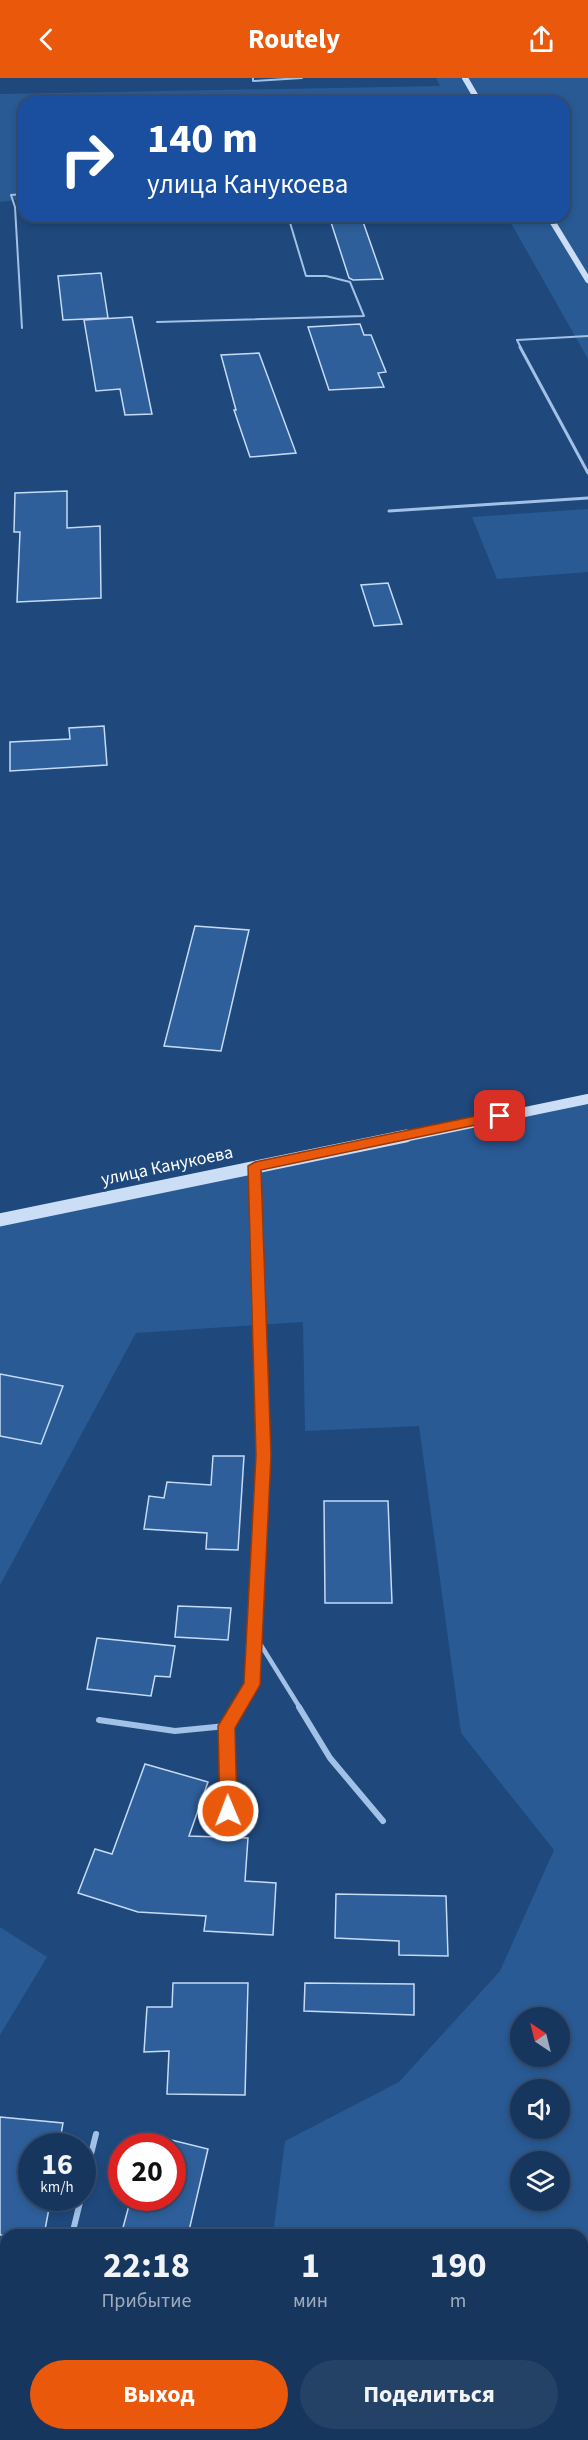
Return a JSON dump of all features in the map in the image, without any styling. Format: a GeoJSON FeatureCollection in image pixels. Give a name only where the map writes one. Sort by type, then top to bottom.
{"type":"FeatureCollection","features":[{"type":"Feature","properties":{"kind":"street"},"geometry":{"type":"LineString","coordinates":[[465,78],[476,96]]}},
{"type":"Feature","properties":{"kind":"street"},"geometry":{"type":"LineString","coordinates":[[553,222],[588,280]]}},
{"type":"Feature","properties":{"kind":"street","name":"улица Канукоева"},"geometry":{"type":"LineString","coordinates":[[0,1220],[588,1099]]}},
{"type":"Feature","properties":{"kind":"lane"},"geometry":{"type":"LineString","coordinates":[[253,78],[253,81],[302,78]]}},
{"type":"Feature","properties":{"kind":"lane"},"geometry":{"type":"LineString","coordinates":[[18,194],[11,195],[15,207],[22,328]]}},
{"type":"Feature","properties":{"kind":"lane"},"geometry":{"type":"LineString","coordinates":[[157,322],[364,316],[350,282],[326,276],[306,276],[290,222]]}},
{"type":"Feature","properties":{"kind":"lane"},"geometry":{"type":"LineString","coordinates":[[588,336],[517,339],[588,473]]}},
{"type":"Feature","properties":{"kind":"lane"},"geometry":{"type":"LineString","coordinates":[[389,511],[588,498]]}},
{"type":"Feature","properties":{"kind":"lane"},"geometry":{"type":"LineString","coordinates":[[228,1811],[226,1726],[252,1685],[263,1455],[255,1166]]}},
{"type":"Feature","properties":{"kind":"lane"},"geometry":{"type":"LineString","coordinates":[[254,1634],[330,1758],[383,1821]]}},
{"type":"Feature","properties":{"kind":"lane"},"geometry":{"type":"LineString","coordinates":[[99,1720],[175,1731],[226,1726]]}},
{"type":"Feature","properties":{"kind":"lane"},"geometry":{"type":"LineString","coordinates":[[73,2229],[78,2211]]}},
{"type":"Feature","properties":{"kind":"shaded area"},"geometry":{"type":"Polygon","coordinates":[[[436,78],[588,78],[588,359],[510,222],[570,222],[570,96],[18,96],[18,200],[0,202],[0,94],[440,86],[436,78]]]}},
{"type":"Feature","properties":{"kind":"shaded area"},"geometry":{"type":"Polygon","coordinates":[[[588,509],[588,572],[497,579],[472,517],[588,509]]]}},
{"type":"Feature","properties":{"kind":"shaded area"},"geometry":{"type":"Polygon","coordinates":[[[588,1099],[588,2229],[274,2229],[285,2141],[399,2082],[500,1971],[554,1850],[461,1733],[419,1426],[305,1431],[303,1322],[136,1333],[0,1585],[0,1220],[588,1099]]]}},
{"type":"Feature","properties":{"kind":"shaded area"},"geometry":{"type":"Polygon","coordinates":[[[0,1927],[47,1957],[0,2035],[0,1927]]]}},
{"type":"Feature","properties":{"kind":"building"},"geometry":{"type":"Polygon","coordinates":[[[331,222],[363,222],[383,279],[353,280],[349,278],[331,222]]]}},
{"type":"Feature","properties":{"kind":"building"},"geometry":{"type":"Polygon","coordinates":[[[101,273],[108,318],[63,320],[58,276],[101,273]]]}},
{"type":"Feature","properties":{"kind":"building"},"geometry":{"type":"Polygon","coordinates":[[[132,317],[152,414],[125,415],[120,389],[96,391],[84,320],[132,317]]]}},
{"type":"Feature","properties":{"kind":"building"},"geometry":{"type":"Polygon","coordinates":[[[360,324],[364,335],[371,335],[386,372],[378,373],[384,387],[329,390],[308,327],[360,324]]]}},
{"type":"Feature","properties":{"kind":"building"},"geometry":{"type":"Polygon","coordinates":[[[259,353],[296,453],[250,457],[234,410],[236,410],[221,355],[259,353]]]}},
{"type":"Feature","properties":{"kind":"building"},"geometry":{"type":"Polygon","coordinates":[[[67,491],[67,528],[100,526],[101,598],[17,602],[20,532],[14,532],[15,493],[67,491]]]}},
{"type":"Feature","properties":{"kind":"building"},"geometry":{"type":"Polygon","coordinates":[[[388,583],[402,624],[374,626],[361,585],[388,583]]]}},
{"type":"Feature","properties":{"kind":"building"},"geometry":{"type":"Polygon","coordinates":[[[104,726],[107,765],[10,771],[10,742],[70,739],[69,728],[104,726]]]}},
{"type":"Feature","properties":{"kind":"building"},"geometry":{"type":"Polygon","coordinates":[[[195,926],[249,930],[221,1051],[164,1046],[195,926]]]}},
{"type":"Feature","properties":{"kind":"building"},"geometry":{"type":"Polygon","coordinates":[[[0,1374],[63,1386],[41,1444],[0,1436],[0,1374]]]}},
{"type":"Feature","properties":{"kind":"building"},"geometry":{"type":"Polygon","coordinates":[[[213,1456],[244,1456],[238,1550],[206,1549],[207,1533],[144,1529],[149,1496],[164,1498],[167,1482],[211,1485],[213,1456]]]}},
{"type":"Feature","properties":{"kind":"building"},"geometry":{"type":"Polygon","coordinates":[[[324,1501],[388,1501],[392,1603],[325,1603],[324,1501]]]}},
{"type":"Feature","properties":{"kind":"building"},"geometry":{"type":"Polygon","coordinates":[[[178,1606],[231,1608],[228,1640],[175,1637],[178,1606]]]}},
{"type":"Feature","properties":{"kind":"building"},"geometry":{"type":"Polygon","coordinates":[[[97,1638],[175,1646],[170,1677],[155,1676],[151,1696],[87,1689],[97,1638]]]}},
{"type":"Feature","properties":{"kind":"building"},"geometry":{"type":"Polygon","coordinates":[[[145,1764],[208,1782],[189,1836],[248,1838],[245,1881],[276,1883],[273,1935],[204,1931],[206,1916],[138,1912],[78,1893],[95,1849],[112,1854],[145,1764]]]}},
{"type":"Feature","properties":{"kind":"building"},"geometry":{"type":"Polygon","coordinates":[[[336,1894],[446,1896],[448,1956],[399,1955],[399,1941],[335,1938],[336,1894]]]}},
{"type":"Feature","properties":{"kind":"building"},"geometry":{"type":"Polygon","coordinates":[[[173,1983],[248,1983],[245,2095],[167,2094],[169,2051],[144,2052],[147,2007],[172,2007],[173,1983]]]}},
{"type":"Feature","properties":{"kind":"building"},"geometry":{"type":"Polygon","coordinates":[[[305,1983],[414,1984],[414,2015],[304,2011],[305,1983]]]}},
{"type":"Feature","properties":{"kind":"building"},"geometry":{"type":"Polygon","coordinates":[[[0,2117],[63,2123],[61,2133],[18,2133],[18,2211],[49,2211],[45,2229],[0,2229],[0,2117]]]}},
{"type":"Feature","properties":{"kind":"building"},"geometry":{"type":"Polygon","coordinates":[[[186,2144],[208,2149],[189,2229],[123,2229],[127,2211],[186,2211],[186,2144]]]}},
{"type":"Feature","properties":{"kind":"route"},"geometry":{"type":"LineString","coordinates":[[228,1811],[226,1726],[252,1685],[263,1455],[255,1166],[500,1116]]}}]}
